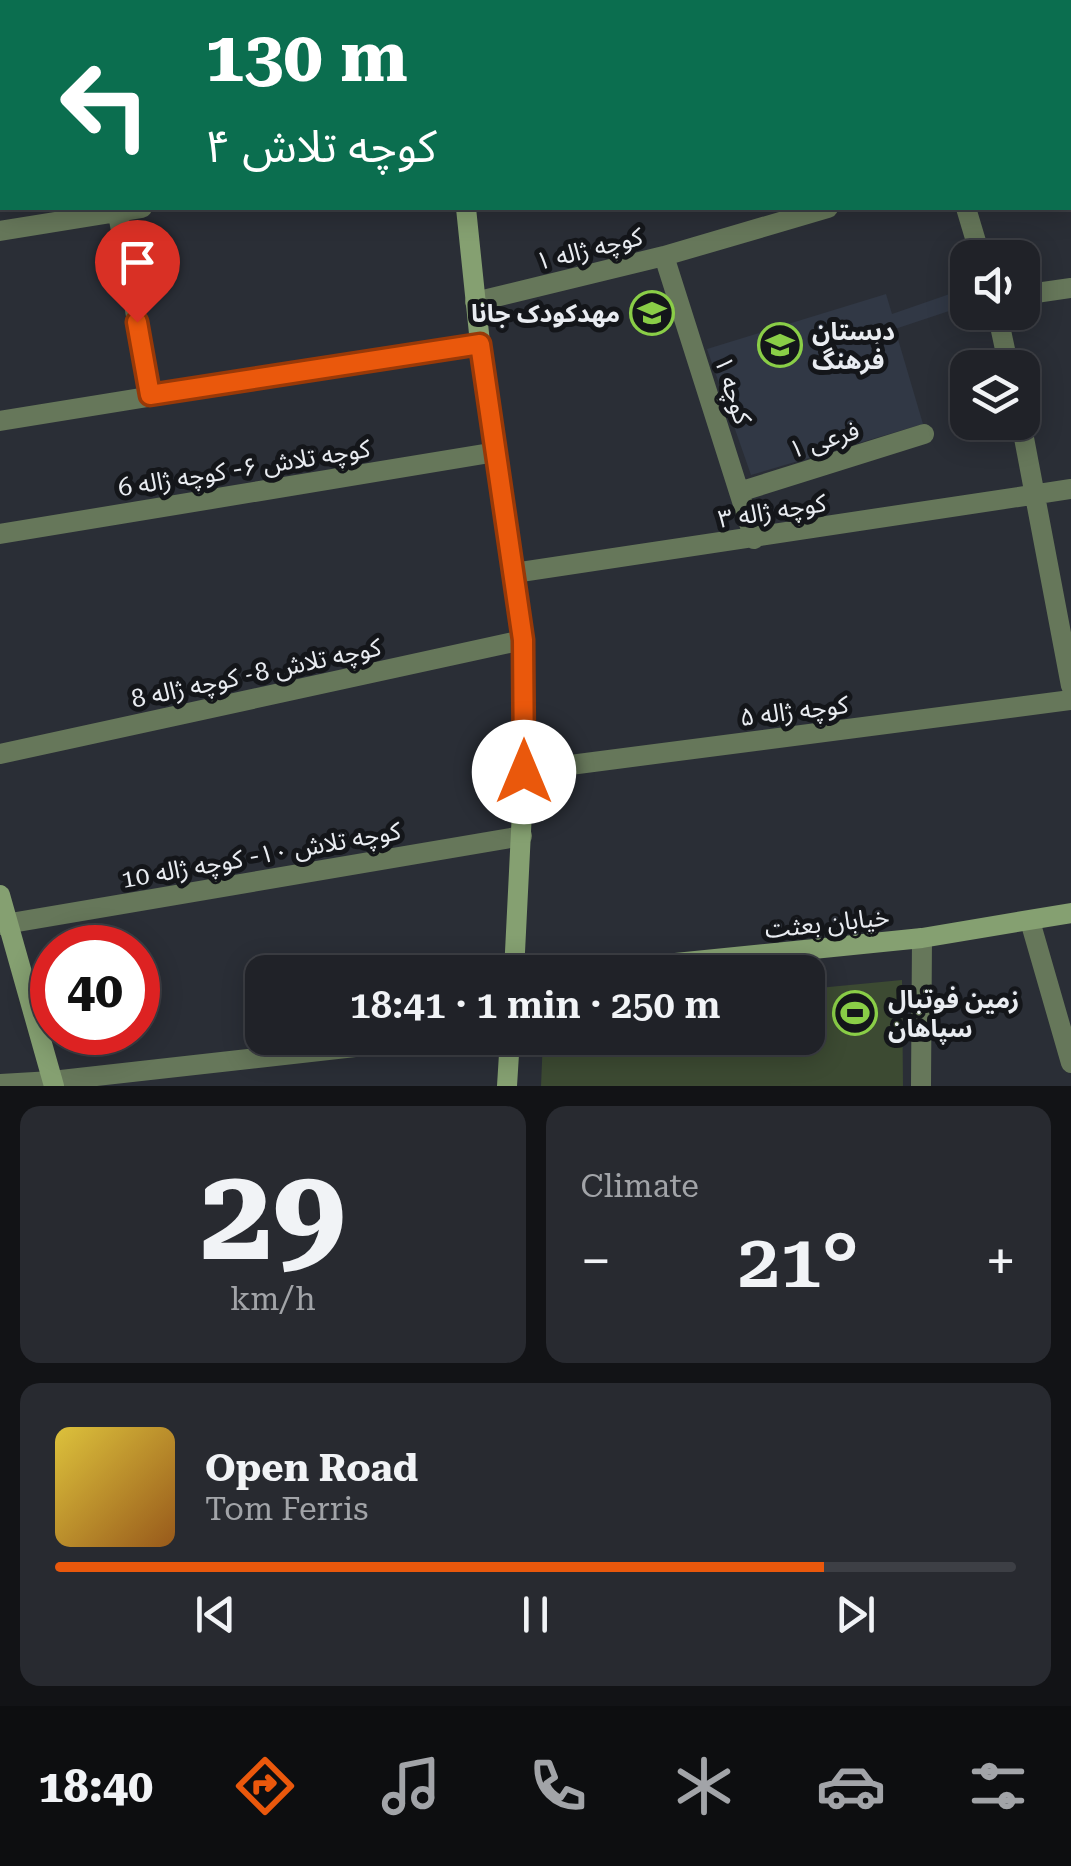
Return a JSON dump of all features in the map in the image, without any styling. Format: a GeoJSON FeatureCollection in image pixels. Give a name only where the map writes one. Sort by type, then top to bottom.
{"type":"FeatureCollection","features":[{"type":"Feature","properties":{"kind":"street"},"geometry":{"type":"LineString","coordinates":[[0,231],[112,210]]}},
{"type":"Feature","properties":{"kind":"street"},"geometry":{"type":"LineString","coordinates":[[117,210],[150,395]]}},
{"type":"Feature","properties":{"kind":"street"},"geometry":{"type":"LineString","coordinates":[[466,210],[480,344],[523,640],[524,772],[515,955]]}},
{"type":"Feature","properties":{"kind":"street","name":"کوچه ژاله ۱"},"geometry":{"type":"LineString","coordinates":[[475,302],[664,256],[821,210]]}},
{"type":"Feature","properties":{"kind":"street"},"geometry":{"type":"LineString","coordinates":[[967,210],[976,240]]}},
{"type":"Feature","properties":{"kind":"street","name":"کوچه ۱"},"geometry":{"type":"LineString","coordinates":[[664,256],[754,540]]}},
{"type":"Feature","properties":{"kind":"street"},"geometry":{"type":"LineString","coordinates":[[1040,292],[1071,288]]}},
{"type":"Feature","properties":{"kind":"street"},"geometry":{"type":"LineString","coordinates":[[0,421],[480,344]]}},
{"type":"Feature","properties":{"kind":"street","name":"فرعی ۱"},"geometry":{"type":"LineString","coordinates":[[739,492],[924,434]]}},
{"type":"Feature","properties":{"kind":"street"},"geometry":{"type":"LineString","coordinates":[[1025,440],[1071,686]]}},
{"type":"Feature","properties":{"kind":"street","name":"کوچه تلاش ۶- کوچه ژاله 6"},"geometry":{"type":"LineString","coordinates":[[0,534],[496,452]]}},
{"type":"Feature","properties":{"kind":"street","name":"کوچه ژاله ۳"},"geometry":{"type":"LineString","coordinates":[[514,573],[1071,490]]}},
{"type":"Feature","properties":{"kind":"street","name":"کوچه تلاش 8- کوچه ژاله 8"},"geometry":{"type":"LineString","coordinates":[[0,754],[523,640]]}},
{"type":"Feature","properties":{"kind":"street","name":"کوچه ژاله ۵"},"geometry":{"type":"LineString","coordinates":[[524,772],[1071,700]]}},
{"type":"Feature","properties":{"kind":"street","name":"کوچه تلاش ۱۰- کوچه ژاله 10"},"geometry":{"type":"LineString","coordinates":[[4,925],[522,836]]}},
{"type":"Feature","properties":{"kind":"street"},"geometry":{"type":"LineString","coordinates":[[0,894],[4,925],[53,1084]]}},
{"type":"Feature","properties":{"kind":"street","name":"خیابان بعثت"},"geometry":{"type":"LineString","coordinates":[[754,955],[922,938],[1071,913]]}},
{"type":"Feature","properties":{"kind":"street"},"geometry":{"type":"LineString","coordinates":[[1030,921],[1071,1064]]}},
{"type":"Feature","properties":{"kind":"street"},"geometry":{"type":"LineString","coordinates":[[921,1086],[922,938]]}},
{"type":"Feature","properties":{"kind":"street"},"geometry":{"type":"LineString","coordinates":[[0,1084],[53,1084],[293,1055]]}},
{"type":"Feature","properties":{"kind":"street"},"geometry":{"type":"LineString","coordinates":[[507,1086],[509,1055]]}},
{"type":"Feature","properties":{"kind":"shaded area"},"geometry":{"type":"Polygon","coordinates":[[[886,294],[892,314],[950,294],[950,311],[895,329],[923,424],[751,475],[707,349],[886,294]]]}},
{"type":"Feature","properties":{"kind":"green space","name":"زمین فوتبال سپاهان"},"geometry":{"type":"Polygon","coordinates":[[[902,980],[903,1086],[541,1086],[542,1055],[825,1055],[825,987],[902,980]]]}},
{"type":"Feature","properties":{"kind":"place","name":"مهدکودک جانا"},"geometry":{"type":"Point","coordinates":[652,313]}},
{"type":"Feature","properties":{"kind":"place","name":"دبستان فرهنگ"},"geometry":{"type":"Point","coordinates":[780,345]}},
{"type":"Feature","properties":{"kind":"place","name":"زمین فوتبال سپاهان"},"geometry":{"type":"Point","coordinates":[855,1013]}},
{"type":"Feature","properties":{"kind":"route"},"geometry":{"type":"LineString","coordinates":[[137,322],[150,395],[480,344],[523,640],[524,772]]}}]}
